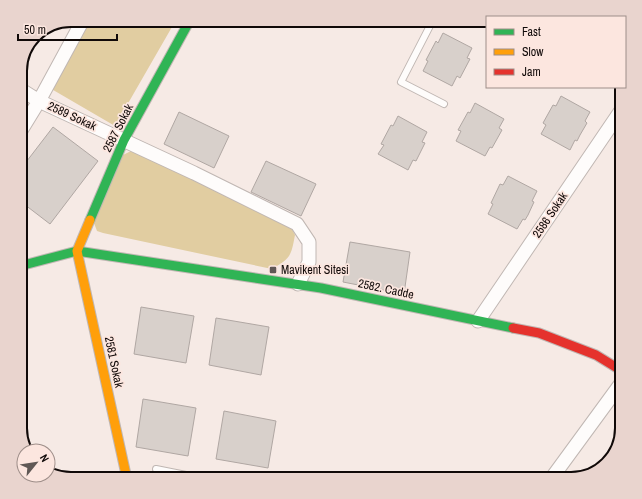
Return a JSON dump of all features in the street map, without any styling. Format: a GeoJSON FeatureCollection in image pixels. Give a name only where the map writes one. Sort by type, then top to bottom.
{"type":"FeatureCollection","features":[{"type":"Feature","properties":{"kind":"street"},"geometry":{"type":"LineString","coordinates":[[27,120],[79,27]]}},
{"type":"Feature","properties":{"kind":"street","name":"2587 Sokak"},"geometry":{"type":"LineString","coordinates":[[77,251],[124,140],[186,27]]}},
{"type":"Feature","properties":{"kind":"street","name":"2589 Sokak"},"geometry":{"type":"LineString","coordinates":[[27,94],[38,101],[194,172],[297,224],[309,242],[309,262],[298,284]]}},
{"type":"Feature","properties":{"kind":"street","name":"2586 Sokak"},"geometry":{"type":"LineString","coordinates":[[478,321],[615,119]]}},
{"type":"Feature","properties":{"kind":"street","name":"2582. Cadde"},"geometry":{"type":"LineString","coordinates":[[27,264],[77,251],[321,288],[539,334],[596,356],[615,367]]}},
{"type":"Feature","properties":{"kind":"street","name":"2581 Sokak"},"geometry":{"type":"LineString","coordinates":[[77,251],[125,472]]}},
{"type":"Feature","properties":{"kind":"street"},"geometry":{"type":"LineString","coordinates":[[556,472],[615,392]]}},
{"type":"Feature","properties":{"kind":"lane"},"geometry":{"type":"LineString","coordinates":[[429,27],[401,82],[444,104]]}},
{"type":"Feature","properties":{"kind":"lane"},"geometry":{"type":"LineString","coordinates":[[156,469],[171,472]]}},
{"type":"Feature","properties":{"kind":"shaded area"},"geometry":{"type":"Polygon","coordinates":[[[82,27],[172,27],[115,126],[48,87],[82,27]]]}},
{"type":"Feature","properties":{"kind":"shaded area"},"geometry":{"type":"Polygon","coordinates":[[[131,151],[285,222],[291,227],[295,235],[291,252],[287,259],[272,269],[97,231],[94,223],[121,156],[131,151]]]}},
{"type":"Feature","properties":{"kind":"building"},"geometry":{"type":"Polygon","coordinates":[[[443,33],[472,48],[467,58],[470,59],[460,78],[457,76],[452,86],[423,71],[428,61],[426,60],[436,41],[438,43],[443,33]]]}},
{"type":"Feature","properties":{"kind":"building"},"geometry":{"type":"Polygon","coordinates":[[[561,96],[590,112],[585,121],[587,123],[570,150],[541,134],[546,125],[543,123],[553,105],[556,106],[561,96]]]}},
{"type":"Feature","properties":{"kind":"building"},"geometry":{"type":"Polygon","coordinates":[[[475,103],[504,119],[499,128],[502,130],[492,148],[490,147],[485,156],[456,141],[461,131],[458,130],[475,103]]]}},
{"type":"Feature","properties":{"kind":"building"},"geometry":{"type":"Polygon","coordinates":[[[179,112],[229,136],[214,168],[164,144],[179,112]]]}},
{"type":"Feature","properties":{"kind":"building"},"geometry":{"type":"Polygon","coordinates":[[[398,116],[427,132],[422,142],[425,143],[416,161],[413,160],[408,170],[378,154],[384,145],[381,144],[391,125],[393,126],[398,116]]]}},
{"type":"Feature","properties":{"kind":"building"},"geometry":{"type":"Polygon","coordinates":[[[53,127],[98,161],[50,224],[27,206],[27,161],[53,127]]]}},
{"type":"Feature","properties":{"kind":"building"},"geometry":{"type":"Polygon","coordinates":[[[266,161],[316,184],[301,216],[251,192],[266,161]]]}},
{"type":"Feature","properties":{"kind":"building"},"geometry":{"type":"Polygon","coordinates":[[[508,176],[537,191],[528,215],[525,220],[523,219],[517,229],[488,214],[493,204],[491,203],[500,184],[503,185],[508,176]]]}},
{"type":"Feature","properties":{"kind":"building"},"geometry":{"type":"Polygon","coordinates":[[[350,242],[410,252],[404,294],[343,282],[350,242]]]}},
{"type":"Feature","properties":{"kind":"building"},"geometry":{"type":"Polygon","coordinates":[[[141,307],[194,316],[186,363],[134,354],[141,307]]]}},
{"type":"Feature","properties":{"kind":"building"},"geometry":{"type":"Polygon","coordinates":[[[216,318],[269,327],[261,375],[209,365],[216,318]]]}},
{"type":"Feature","properties":{"kind":"building"},"geometry":{"type":"Polygon","coordinates":[[[143,399],[196,408],[188,456],[136,447],[143,399]]]}},
{"type":"Feature","properties":{"kind":"building"},"geometry":{"type":"Polygon","coordinates":[[[224,411],[276,421],[268,468],[216,459],[224,411]]]}},
{"type":"Feature","properties":{"kind":"traffic: fast"},"geometry":{"type":"LineString","coordinates":[[90,220],[124,140],[186,27]]}},
{"type":"Feature","properties":{"kind":"traffic: fast"},"geometry":{"type":"LineString","coordinates":[[27,264],[77,251],[321,288],[513,328]]}},
{"type":"Feature","properties":{"kind":"traffic: slow"},"geometry":{"type":"LineString","coordinates":[[90,220],[77,251],[125,472]]}},
{"type":"Feature","properties":{"kind":"traffic: jam"},"geometry":{"type":"LineString","coordinates":[[513,328],[539,333],[596,355],[615,367]]}},
{"type":"Feature","properties":{"kind":"place","name":"Mavikent Sitesi"},"geometry":{"type":"Point","coordinates":[273,270]}}]}
